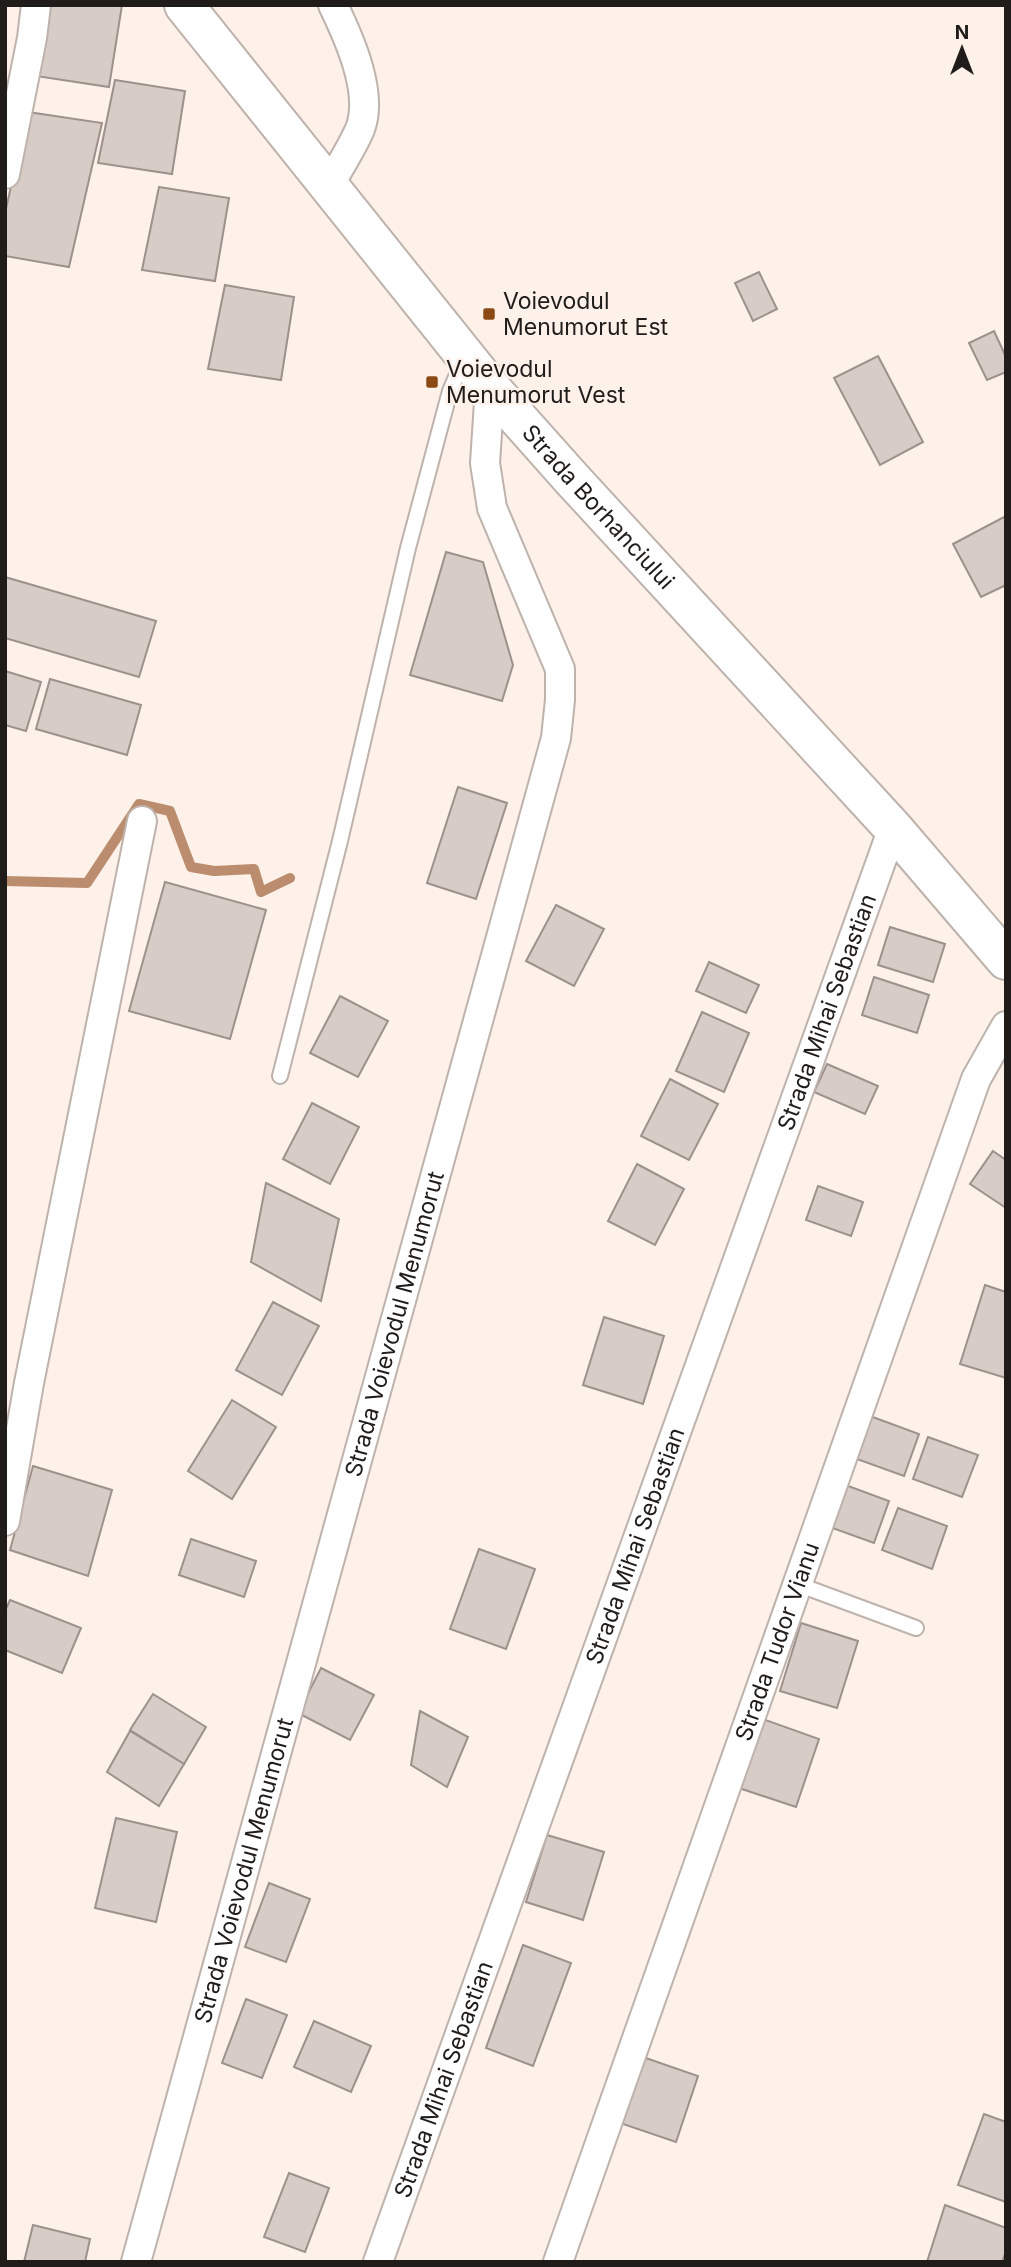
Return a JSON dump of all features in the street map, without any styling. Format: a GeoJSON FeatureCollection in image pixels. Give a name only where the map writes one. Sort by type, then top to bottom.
{"type":"FeatureCollection","features":[{"type":"Feature","properties":{"kind":"main road","name":"Strada Borhanciului"},"geometry":{"type":"LineString","coordinates":[[184,5],[480,375],[571,478],[893,828],[1006,960]]}},
{"type":"Feature","properties":{"kind":"street"},"geometry":{"type":"LineString","coordinates":[[5,174],[36,5]]}},
{"type":"Feature","properties":{"kind":"street"},"geometry":{"type":"LineString","coordinates":[[329,186],[360,128],[364,99],[350,41],[333,5]]}},
{"type":"Feature","properties":{"kind":"street","name":"Strada Voievodul Menumorut"},"geometry":{"type":"LineString","coordinates":[[135,2262],[556,738],[560,669],[492,508],[485,463],[480,375]]}},
{"type":"Feature","properties":{"kind":"street"},"geometry":{"type":"LineString","coordinates":[[5,1521],[29,1383],[142,821]]}},
{"type":"Feature","properties":{"kind":"street","name":"Strada Mihai Sebastian"},"geometry":{"type":"LineString","coordinates":[[378,2262],[893,828]]}},
{"type":"Feature","properties":{"kind":"street","name":"Strada Tudor Vianu"},"geometry":{"type":"LineString","coordinates":[[558,2262],[975,1079],[1006,1026]]}},
{"type":"Feature","properties":{"kind":"lane"},"geometry":{"type":"LineString","coordinates":[[279,1076],[340,841],[423,491],[450,391],[456,376],[480,375]]}},
{"type":"Feature","properties":{"kind":"lane"},"geometry":{"type":"LineString","coordinates":[[797,1584],[916,1628]]}},
{"type":"Feature","properties":{"kind":"building"},"geometry":{"type":"Polygon","coordinates":[[[50,5],[122,5],[109,87],[36,76],[50,5]]]}},
{"type":"Feature","properties":{"kind":"building"},"geometry":{"type":"Polygon","coordinates":[[[115,80],[185,91],[172,174],[98,163],[115,80]]]}},
{"type":"Feature","properties":{"kind":"building"},"geometry":{"type":"Polygon","coordinates":[[[28,112],[102,123],[69,267],[5,256],[5,213],[28,112]]]}},
{"type":"Feature","properties":{"kind":"building"},"geometry":{"type":"Polygon","coordinates":[[[159,187],[229,198],[215,281],[142,270],[159,187]]]}},
{"type":"Feature","properties":{"kind":"building"},"geometry":{"type":"Polygon","coordinates":[[[759,272],[777,309],[753,321],[735,283],[759,272]]]}},
{"type":"Feature","properties":{"kind":"building"},"geometry":{"type":"Polygon","coordinates":[[[225,285],[294,297],[281,380],[208,369],[225,285]]]}},
{"type":"Feature","properties":{"kind":"building"},"geometry":{"type":"Polygon","coordinates":[[[994,331],[1006,357],[1006,372],[987,380],[969,343],[994,331]]]}},
{"type":"Feature","properties":{"kind":"building"},"geometry":{"type":"Polygon","coordinates":[[[878,356],[923,442],[880,465],[834,378],[878,356]]]}},
{"type":"Feature","properties":{"kind":"building"},"geometry":{"type":"Polygon","coordinates":[[[1006,516],[1006,585],[981,597],[953,544],[1006,516]]]}},
{"type":"Feature","properties":{"kind":"building"},"geometry":{"type":"Polygon","coordinates":[[[446,552],[483,562],[513,665],[502,701],[410,675],[446,552]]]}},
{"type":"Feature","properties":{"kind":"building"},"geometry":{"type":"Polygon","coordinates":[[[5,577],[156,621],[139,677],[5,638],[5,577]]]}},
{"type":"Feature","properties":{"kind":"building"},"geometry":{"type":"Polygon","coordinates":[[[5,671],[41,682],[26,731],[5,725],[5,671]]]}},
{"type":"Feature","properties":{"kind":"building"},"geometry":{"type":"Polygon","coordinates":[[[50,679],[141,705],[127,755],[36,729],[50,679]]]}},
{"type":"Feature","properties":{"kind":"building"},"geometry":{"type":"Polygon","coordinates":[[[458,787],[507,803],[476,899],[427,883],[458,787]]]}},
{"type":"Feature","properties":{"kind":"building"},"geometry":{"type":"Polygon","coordinates":[[[165,882],[266,910],[230,1039],[129,1011],[165,882]]]}},
{"type":"Feature","properties":{"kind":"building"},"geometry":{"type":"Polygon","coordinates":[[[556,905],[604,929],[574,986],[526,961],[556,905]]]}},
{"type":"Feature","properties":{"kind":"building"},"geometry":{"type":"Polygon","coordinates":[[[890,927],[945,944],[933,982],[878,965],[890,927]]]}},
{"type":"Feature","properties":{"kind":"building"},"geometry":{"type":"Polygon","coordinates":[[[709,962],[759,985],[746,1013],[696,991],[709,962]]]}},
{"type":"Feature","properties":{"kind":"building"},"geometry":{"type":"Polygon","coordinates":[[[874,977],[929,995],[917,1033],[862,1015],[874,977]]]}},
{"type":"Feature","properties":{"kind":"building"},"geometry":{"type":"Polygon","coordinates":[[[340,996],[388,1021],[358,1077],[310,1053],[340,996]]]}},
{"type":"Feature","properties":{"kind":"building"},"geometry":{"type":"Polygon","coordinates":[[[702,1012],[749,1033],[724,1092],[676,1071],[702,1012]]]}},
{"type":"Feature","properties":{"kind":"building"},"geometry":{"type":"Polygon","coordinates":[[[827,1064],[878,1086],[865,1114],[814,1092],[827,1064]]]}},
{"type":"Feature","properties":{"kind":"building"},"geometry":{"type":"Polygon","coordinates":[[[670,1079],[718,1104],[689,1160],[641,1136],[670,1079]]]}},
{"type":"Feature","properties":{"kind":"building"},"geometry":{"type":"Polygon","coordinates":[[[312,1103],[359,1127],[330,1184],[283,1159],[312,1103]]]}},
{"type":"Feature","properties":{"kind":"building"},"geometry":{"type":"Polygon","coordinates":[[[993,1151],[1006,1160],[1006,1208],[970,1184],[993,1151]]]}},
{"type":"Feature","properties":{"kind":"building"},"geometry":{"type":"Polygon","coordinates":[[[637,1164],[684,1189],[655,1245],[608,1221],[637,1164]]]}},
{"type":"Feature","properties":{"kind":"building"},"geometry":{"type":"Polygon","coordinates":[[[266,1183],[339,1219],[321,1301],[251,1262],[266,1183]]]}},
{"type":"Feature","properties":{"kind":"building"},"geometry":{"type":"Polygon","coordinates":[[[818,1186],[863,1202],[851,1236],[806,1220],[818,1186]]]}},
{"type":"Feature","properties":{"kind":"building"},"geometry":{"type":"Polygon","coordinates":[[[985,1285],[1006,1292],[1006,1378],[960,1364],[985,1285]]]}},
{"type":"Feature","properties":{"kind":"building"},"geometry":{"type":"Polygon","coordinates":[[[273,1302],[319,1326],[282,1395],[236,1370],[273,1302]]]}},
{"type":"Feature","properties":{"kind":"building"},"geometry":{"type":"Polygon","coordinates":[[[604,1317],[664,1336],[643,1404],[583,1385],[604,1317]]]}},
{"type":"Feature","properties":{"kind":"building"},"geometry":{"type":"Polygon","coordinates":[[[232,1400],[276,1427],[232,1499],[188,1471],[232,1400]]]}},
{"type":"Feature","properties":{"kind":"building"},"geometry":{"type":"Polygon","coordinates":[[[870,1416],[919,1434],[904,1476],[854,1458],[870,1416]]]}},
{"type":"Feature","properties":{"kind":"building"},"geometry":{"type":"Polygon","coordinates":[[[928,1437],[978,1455],[962,1497],[913,1479],[928,1437]]]}},
{"type":"Feature","properties":{"kind":"building"},"geometry":{"type":"Polygon","coordinates":[[[33,1466],[112,1490],[88,1576],[10,1550],[33,1466]]]}},
{"type":"Feature","properties":{"kind":"building"},"geometry":{"type":"Polygon","coordinates":[[[840,1483],[889,1501],[874,1543],[824,1525],[840,1483]]]}},
{"type":"Feature","properties":{"kind":"building"},"geometry":{"type":"Polygon","coordinates":[[[898,1508],[947,1526],[932,1569],[882,1550],[898,1508]]]}},
{"type":"Feature","properties":{"kind":"building"},"geometry":{"type":"Polygon","coordinates":[[[191,1539],[256,1561],[244,1597],[179,1575],[191,1539]]]}},
{"type":"Feature","properties":{"kind":"building"},"geometry":{"type":"Polygon","coordinates":[[[479,1549],[535,1569],[506,1649],[450,1629],[479,1549]]]}},
{"type":"Feature","properties":{"kind":"building"},"geometry":{"type":"Polygon","coordinates":[[[10,1600],[81,1628],[62,1673],[5,1650],[5,1611],[10,1600]]]}},
{"type":"Feature","properties":{"kind":"building"},"geometry":{"type":"Polygon","coordinates":[[[801,1623],[858,1641],[837,1708],[780,1691],[801,1623]]]}},
{"type":"Feature","properties":{"kind":"building"},"geometry":{"type":"Polygon","coordinates":[[[321,1668],[374,1695],[350,1740],[298,1713],[321,1668]]]}},
{"type":"Feature","properties":{"kind":"building"},"geometry":{"type":"Polygon","coordinates":[[[153,1694],[206,1727],[184,1764],[130,1730],[153,1694]]]}},
{"type":"Feature","properties":{"kind":"building"},"geometry":{"type":"Polygon","coordinates":[[[420,1711],[468,1737],[447,1787],[411,1765],[420,1711]]]}},
{"type":"Feature","properties":{"kind":"building"},"geometry":{"type":"Polygon","coordinates":[[[760,1718],[819,1739],[796,1807],[736,1787],[760,1718]]]}},
{"type":"Feature","properties":{"kind":"building"},"geometry":{"type":"Polygon","coordinates":[[[130,1731],[184,1764],[159,1806],[107,1772],[130,1731]]]}},
{"type":"Feature","properties":{"kind":"building"},"geometry":{"type":"Polygon","coordinates":[[[116,1818],[177,1832],[156,1922],[95,1908],[116,1818]]]}},
{"type":"Feature","properties":{"kind":"building"},"geometry":{"type":"Polygon","coordinates":[[[547,1835],[604,1852],[583,1920],[526,1902],[547,1835]]]}},
{"type":"Feature","properties":{"kind":"building"},"geometry":{"type":"Polygon","coordinates":[[[269,1883],[310,1899],[286,1962],[245,1947],[269,1883]]]}},
{"type":"Feature","properties":{"kind":"building"},"geometry":{"type":"Polygon","coordinates":[[[523,1945],[571,1963],[533,2066],[486,2048],[523,1945]]]}},
{"type":"Feature","properties":{"kind":"building"},"geometry":{"type":"Polygon","coordinates":[[[246,1999],[287,2015],[262,2078],[222,2063],[246,1999]]]}},
{"type":"Feature","properties":{"kind":"building"},"geometry":{"type":"Polygon","coordinates":[[[314,2021],[371,2046],[351,2092],[294,2067],[314,2021]]]}},
{"type":"Feature","properties":{"kind":"building"},"geometry":{"type":"Polygon","coordinates":[[[640,2056],[698,2076],[676,2142],[617,2122],[640,2056]]]}},
{"type":"Feature","properties":{"kind":"building"},"geometry":{"type":"Polygon","coordinates":[[[984,2114],[1006,2122],[1006,2202],[958,2185],[984,2114]]]}},
{"type":"Feature","properties":{"kind":"building"},"geometry":{"type":"Polygon","coordinates":[[[289,2173],[329,2188],[305,2252],[264,2237],[289,2173]]]}},
{"type":"Feature","properties":{"kind":"building"},"geometry":{"type":"Polygon","coordinates":[[[945,2205],[1006,2228],[1006,2251],[1002,2262],[927,2262],[945,2205]]]}},
{"type":"Feature","properties":{"kind":"building"},"geometry":{"type":"Polygon","coordinates":[[[33,2225],[90,2239],[85,2262],[24,2262],[33,2225]]]}},
{"type":"Feature","properties":{"kind":"waterway"},"geometry":{"type":"LineString","coordinates":[[5,881],[87,883],[139,804],[170,811],[191,867],[214,871],[254,869],[261,892],[290,878]]}},
{"type":"Feature","properties":{"kind":"place","name":"Voievodul Menumorut Est"},"geometry":{"type":"Point","coordinates":[489,314]}},
{"type":"Feature","properties":{"kind":"place","name":"Voievodul Menumorut Vest"},"geometry":{"type":"Point","coordinates":[432,382]}}]}
